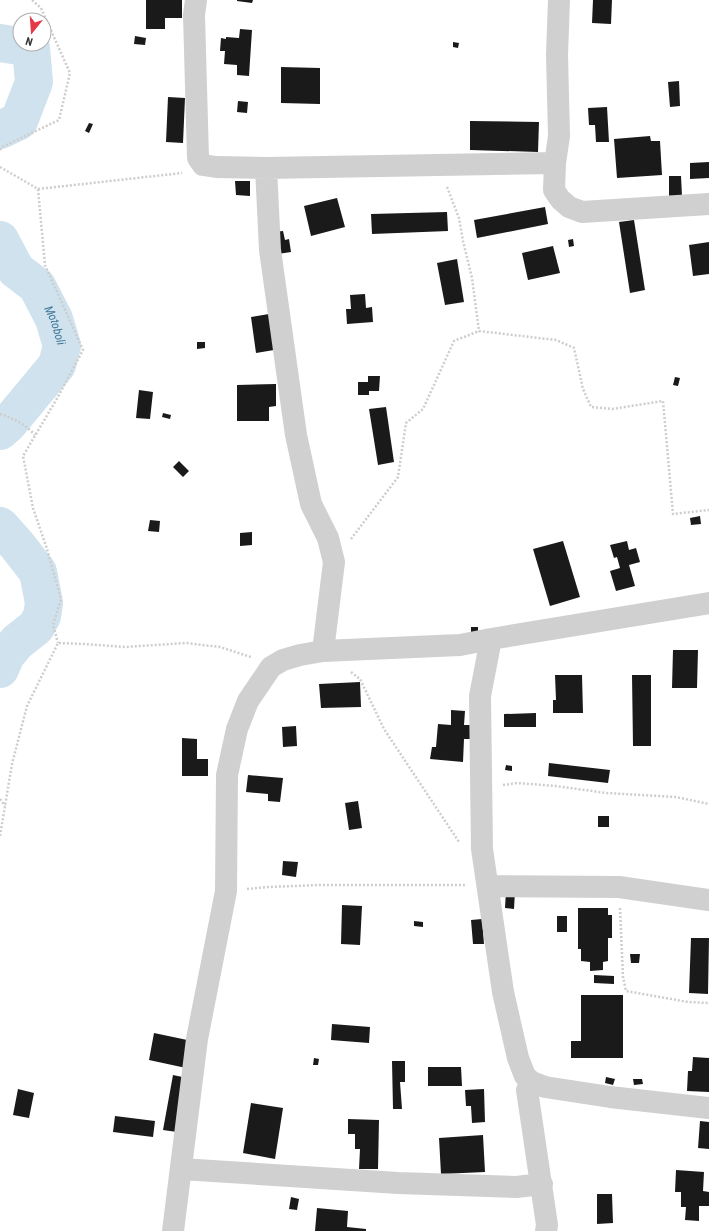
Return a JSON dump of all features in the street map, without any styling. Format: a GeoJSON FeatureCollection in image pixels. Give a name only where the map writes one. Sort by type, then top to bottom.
{"type":"FeatureCollection","features":[{"type":"Feature","properties":{"kind":"street"},"geometry":{"type":"LineString","coordinates":[[196,0],[194,15],[197,142],[198,158],[203,165],[216,167],[266,168],[554,164]]}},
{"type":"Feature","properties":{"kind":"street"},"geometry":{"type":"LineString","coordinates":[[559,0],[557,55],[559,136],[554,164],[554,190],[560,199],[569,208],[582,212],[709,204]]}},
{"type":"Feature","properties":{"kind":"street"},"geometry":{"type":"LineString","coordinates":[[266,168],[270,250],[296,435],[311,504],[328,538],[334,562],[322,651]]}},
{"type":"Feature","properties":{"kind":"street"},"geometry":{"type":"LineString","coordinates":[[173,1231],[197,1039],[226,891],[227,775],[237,729],[248,701],[271,667],[283,660],[322,651],[460,645],[709,603]]}},
{"type":"Feature","properties":{"kind":"street"},"geometry":{"type":"LineString","coordinates":[[490,639],[480,696],[482,849],[503,992],[518,1058],[525,1076],[532,1082],[545,1087],[566,1091],[709,1108]]}},
{"type":"Feature","properties":{"kind":"street"},"geometry":{"type":"LineString","coordinates":[[488,886],[618,887],[709,900]]}},
{"type":"Feature","properties":{"kind":"street"},"geometry":{"type":"LineString","coordinates":[[532,1082],[527,1090],[542,1184],[547,1225],[546,1231]]}},
{"type":"Feature","properties":{"kind":"street"},"geometry":{"type":"LineString","coordinates":[[181,1169],[398,1183],[516,1187],[542,1184]]}},
{"type":"Feature","properties":{"kind":"path"},"geometry":{"type":"LineString","coordinates":[[0,150],[2,147],[59,120],[70,73],[41,8],[32,0]]}},
{"type":"Feature","properties":{"kind":"path"},"geometry":{"type":"LineString","coordinates":[[0,167],[38,189],[195,172],[203,165]]}},
{"type":"Feature","properties":{"kind":"path"},"geometry":{"type":"LineString","coordinates":[[438,165],[459,218],[472,278],[479,331]]}},
{"type":"Feature","properties":{"kind":"path"},"geometry":{"type":"LineString","coordinates":[[0,836],[12,764],[27,706],[58,643],[53,625],[61,599],[47,549],[33,508],[24,456],[83,350],[45,265],[38,189]]}},
{"type":"Feature","properties":{"kind":"path"},"geometry":{"type":"LineString","coordinates":[[334,562],[398,477],[406,423],[423,409],[454,341],[479,331],[556,340],[574,348],[583,389],[591,407],[612,409],[662,400],[673,514],[709,510]]}},
{"type":"Feature","properties":{"kind":"path"},"geometry":{"type":"LineString","coordinates":[[0,414],[13,419],[35,435]]}},
{"type":"Feature","properties":{"kind":"path"},"geometry":{"type":"LineString","coordinates":[[58,643],[125,647],[186,643],[213,646],[254,658],[271,667]]}},
{"type":"Feature","properties":{"kind":"path"},"geometry":{"type":"LineString","coordinates":[[322,651],[360,679],[384,729],[462,846]]}},
{"type":"Feature","properties":{"kind":"path"},"geometry":{"type":"LineString","coordinates":[[480,786],[517,783],[606,793],[676,796],[709,804]]}},
{"type":"Feature","properties":{"kind":"path"},"geometry":{"type":"LineString","coordinates":[[0,799],[6,806]]}},
{"type":"Feature","properties":{"kind":"path"},"geometry":{"type":"LineString","coordinates":[[226,891],[268,887],[320,885],[379,886],[453,884],[488,886]]}},
{"type":"Feature","properties":{"kind":"path"},"geometry":{"type":"LineString","coordinates":[[618,887],[623,977],[626,991],[688,1002],[709,1003]]}},
{"type":"Feature","properties":{"kind":"building"},"geometry":{"type":"Polygon","coordinates":[[[146,0],[182,0],[182,18],[165,18],[165,29],[146,29],[146,0]]]}},
{"type":"Feature","properties":{"kind":"building"},"geometry":{"type":"Polygon","coordinates":[[[237,0],[253,0],[252,3],[237,0]]]}},
{"type":"Feature","properties":{"kind":"building"},"geometry":{"type":"Polygon","coordinates":[[[593,0],[612,0],[611,24],[592,23],[593,0]]]}},
{"type":"Feature","properties":{"kind":"building"},"geometry":{"type":"Polygon","coordinates":[[[240,29],[252,30],[249,76],[237,75],[237,65],[224,64],[225,51],[220,51],[221,38],[239,38],[240,29]]]}},
{"type":"Feature","properties":{"kind":"building"},"geometry":{"type":"Polygon","coordinates":[[[135,36],[146,38],[145,45],[134,44],[135,36]]]}},
{"type":"Feature","properties":{"kind":"building"},"geometry":{"type":"Polygon","coordinates":[[[453,42],[459,43],[458,48],[453,47],[453,42]]]}},
{"type":"Feature","properties":{"kind":"building"},"geometry":{"type":"Polygon","coordinates":[[[281,67],[320,68],[320,104],[281,103],[281,67]]]}},
{"type":"Feature","properties":{"kind":"building"},"geometry":{"type":"Polygon","coordinates":[[[679,81],[680,106],[670,107],[668,82],[679,81]]]}},
{"type":"Feature","properties":{"kind":"building"},"geometry":{"type":"Polygon","coordinates":[[[168,97],[185,98],[183,143],[166,142],[168,97]]]}},
{"type":"Feature","properties":{"kind":"building"},"geometry":{"type":"Polygon","coordinates":[[[238,101],[248,102],[247,113],[237,112],[238,101]]]}},
{"type":"Feature","properties":{"kind":"building"},"geometry":{"type":"Polygon","coordinates":[[[607,107],[609,142],[596,142],[595,125],[589,125],[588,108],[607,107]]]}},
{"type":"Feature","properties":{"kind":"building"},"geometry":{"type":"Polygon","coordinates":[[[470,121],[539,122],[538,152],[470,150],[470,121]]]}},
{"type":"Feature","properties":{"kind":"building"},"geometry":{"type":"Polygon","coordinates":[[[89,123],[93,124],[89,133],[85,131],[89,123]]]}},
{"type":"Feature","properties":{"kind":"building"},"geometry":{"type":"Polygon","coordinates":[[[650,136],[651,141],[660,141],[662,175],[617,178],[614,139],[650,136]]]}},
{"type":"Feature","properties":{"kind":"building"},"geometry":{"type":"Polygon","coordinates":[[[709,162],[709,178],[690,179],[690,163],[709,162]]]}},
{"type":"Feature","properties":{"kind":"building"},"geometry":{"type":"Polygon","coordinates":[[[669,176],[681,176],[682,196],[669,196],[669,176]]]}},
{"type":"Feature","properties":{"kind":"building"},"geometry":{"type":"Polygon","coordinates":[[[235,181],[250,181],[250,196],[236,195],[235,181]]]}},
{"type":"Feature","properties":{"kind":"building"},"geometry":{"type":"Polygon","coordinates":[[[337,198],[345,227],[311,236],[304,206],[337,198]]]}},
{"type":"Feature","properties":{"kind":"building"},"geometry":{"type":"Polygon","coordinates":[[[545,207],[548,224],[477,238],[474,220],[545,207]]]}},
{"type":"Feature","properties":{"kind":"building"},"geometry":{"type":"Polygon","coordinates":[[[447,212],[448,231],[372,234],[371,214],[447,212]]]}},
{"type":"Feature","properties":{"kind":"building"},"geometry":{"type":"Polygon","coordinates":[[[634,220],[645,290],[630,293],[619,222],[634,220]]]}},
{"type":"Feature","properties":{"kind":"building"},"geometry":{"type":"Polygon","coordinates":[[[283,231],[285,240],[289,239],[291,252],[278,254],[274,232],[283,231]]]}},
{"type":"Feature","properties":{"kind":"building"},"geometry":{"type":"Polygon","coordinates":[[[573,239],[574,246],[569,247],[568,240],[573,239]]]}},
{"type":"Feature","properties":{"kind":"building"},"geometry":{"type":"Polygon","coordinates":[[[709,242],[709,274],[693,276],[689,245],[709,242]]]}},
{"type":"Feature","properties":{"kind":"building"},"geometry":{"type":"Polygon","coordinates":[[[553,246],[560,273],[528,280],[522,253],[553,246]]]}},
{"type":"Feature","properties":{"kind":"building"},"geometry":{"type":"Polygon","coordinates":[[[457,259],[464,302],[445,305],[437,263],[457,259]]]}},
{"type":"Feature","properties":{"kind":"building"},"geometry":{"type":"Polygon","coordinates":[[[365,294],[366,308],[372,307],[373,322],[347,324],[346,309],[351,309],[350,295],[365,294]]]}},
{"type":"Feature","properties":{"kind":"building"},"geometry":{"type":"Polygon","coordinates":[[[269,314],[274,350],[256,353],[251,317],[269,314]]]}},
{"type":"Feature","properties":{"kind":"building"},"geometry":{"type":"Polygon","coordinates":[[[197,342],[205,342],[205,348],[197,349],[197,342]]]}},
{"type":"Feature","properties":{"kind":"building"},"geometry":{"type":"Polygon","coordinates":[[[368,376],[380,376],[379,391],[369,391],[369,395],[358,395],[358,382],[368,382],[368,376]]]}},
{"type":"Feature","properties":{"kind":"building"},"geometry":{"type":"Polygon","coordinates":[[[675,377],[680,378],[678,386],[673,385],[675,377]]]}},
{"type":"Feature","properties":{"kind":"building"},"geometry":{"type":"Polygon","coordinates":[[[276,384],[276,406],[269,407],[269,421],[237,421],[237,385],[276,384]]]}},
{"type":"Feature","properties":{"kind":"building"},"geometry":{"type":"Polygon","coordinates":[[[139,390],[153,392],[150,419],[136,418],[139,390]]]}},
{"type":"Feature","properties":{"kind":"building"},"geometry":{"type":"Polygon","coordinates":[[[386,407],[394,462],[378,465],[369,409],[386,407]]]}},
{"type":"Feature","properties":{"kind":"building"},"geometry":{"type":"Polygon","coordinates":[[[163,413],[171,415],[170,419],[162,417],[163,413]]]}},
{"type":"Feature","properties":{"kind":"building"},"geometry":{"type":"Polygon","coordinates":[[[179,461],[189,471],[183,477],[173,467],[179,461]]]}},
{"type":"Feature","properties":{"kind":"building"},"geometry":{"type":"Polygon","coordinates":[[[700,516],[701,524],[691,525],[690,518],[700,516]]]}},
{"type":"Feature","properties":{"kind":"building"},"geometry":{"type":"Polygon","coordinates":[[[150,520],[160,521],[159,532],[148,531],[150,520]]]}},
{"type":"Feature","properties":{"kind":"building"},"geometry":{"type":"Polygon","coordinates":[[[252,532],[252,545],[240,546],[240,533],[252,532]]]}},
{"type":"Feature","properties":{"kind":"building"},"geometry":{"type":"Polygon","coordinates":[[[563,541],[580,597],[550,606],[533,549],[563,541]]]}},
{"type":"Feature","properties":{"kind":"building"},"geometry":{"type":"Polygon","coordinates":[[[627,541],[629,550],[636,548],[640,562],[629,565],[635,586],[616,591],[610,571],[620,568],[617,557],[614,558],[610,545],[627,541]]]}},
{"type":"Feature","properties":{"kind":"building"},"geometry":{"type":"Polygon","coordinates":[[[471,627],[478,627],[478,632],[471,632],[471,627]]]}},
{"type":"Feature","properties":{"kind":"building"},"geometry":{"type":"Polygon","coordinates":[[[673,650],[698,650],[697,688],[672,688],[673,650]]]}},
{"type":"Feature","properties":{"kind":"building"},"geometry":{"type":"Polygon","coordinates":[[[555,675],[582,675],[583,713],[553,713],[553,700],[556,700],[555,675]]]}},
{"type":"Feature","properties":{"kind":"building"},"geometry":{"type":"Polygon","coordinates":[[[632,675],[651,675],[651,746],[633,746],[632,675]]]}},
{"type":"Feature","properties":{"kind":"building"},"geometry":{"type":"Polygon","coordinates":[[[360,682],[361,707],[321,708],[319,684],[360,682]]]}},
{"type":"Feature","properties":{"kind":"building"},"geometry":{"type":"Polygon","coordinates":[[[451,710],[465,711],[464,725],[471,725],[470,739],[464,739],[463,762],[430,759],[432,747],[436,747],[438,724],[451,725],[451,710]]]}},
{"type":"Feature","properties":{"kind":"building"},"geometry":{"type":"Polygon","coordinates":[[[536,713],[536,727],[504,727],[504,714],[536,713]]]}},
{"type":"Feature","properties":{"kind":"building"},"geometry":{"type":"Polygon","coordinates":[[[296,726],[297,746],[283,747],[282,727],[296,726]]]}},
{"type":"Feature","properties":{"kind":"building"},"geometry":{"type":"Polygon","coordinates":[[[182,738],[197,739],[197,759],[208,759],[208,776],[182,776],[182,738]]]}},
{"type":"Feature","properties":{"kind":"building"},"geometry":{"type":"Polygon","coordinates":[[[549,763],[610,770],[608,783],[548,776],[549,763]]]}},
{"type":"Feature","properties":{"kind":"building"},"geometry":{"type":"Polygon","coordinates":[[[506,765],[512,766],[512,771],[505,770],[506,765]]]}},
{"type":"Feature","properties":{"kind":"building"},"geometry":{"type":"Polygon","coordinates":[[[248,775],[283,778],[280,802],[268,801],[268,794],[246,792],[248,775]]]}},
{"type":"Feature","properties":{"kind":"building"},"geometry":{"type":"Polygon","coordinates":[[[358,801],[362,828],[349,830],[345,803],[358,801]]]}},
{"type":"Feature","properties":{"kind":"building"},"geometry":{"type":"Polygon","coordinates":[[[598,816],[609,816],[609,827],[598,827],[598,816]]]}},
{"type":"Feature","properties":{"kind":"building"},"geometry":{"type":"Polygon","coordinates":[[[283,861],[298,862],[296,877],[282,875],[283,861]]]}},
{"type":"Feature","properties":{"kind":"building"},"geometry":{"type":"Polygon","coordinates":[[[506,890],[515,891],[514,909],[505,908],[506,890]]]}},
{"type":"Feature","properties":{"kind":"building"},"geometry":{"type":"Polygon","coordinates":[[[342,905],[362,906],[360,945],[341,944],[342,905]]]}},
{"type":"Feature","properties":{"kind":"building"},"geometry":{"type":"Polygon","coordinates":[[[578,908],[608,908],[608,915],[612,915],[612,938],[608,938],[608,961],[603,962],[603,970],[590,971],[590,962],[581,961],[581,949],[578,949],[578,908]]]}},
{"type":"Feature","properties":{"kind":"building"},"geometry":{"type":"Polygon","coordinates":[[[557,916],[567,916],[567,932],[557,932],[557,916]]]}},
{"type":"Feature","properties":{"kind":"building"},"geometry":{"type":"Polygon","coordinates":[[[482,919],[484,944],[473,944],[471,920],[482,919]]]}},
{"type":"Feature","properties":{"kind":"building"},"geometry":{"type":"Polygon","coordinates":[[[414,921],[423,922],[423,927],[414,926],[414,921]]]}},
{"type":"Feature","properties":{"kind":"building"},"geometry":{"type":"Polygon","coordinates":[[[691,938],[709,938],[708,994],[689,993],[691,938]]]}},
{"type":"Feature","properties":{"kind":"building"},"geometry":{"type":"Polygon","coordinates":[[[630,954],[640,954],[639,963],[631,963],[630,954]]]}},
{"type":"Feature","properties":{"kind":"building"},"geometry":{"type":"Polygon","coordinates":[[[594,975],[614,976],[614,984],[594,983],[594,975]]]}},
{"type":"Feature","properties":{"kind":"building"},"geometry":{"type":"Polygon","coordinates":[[[581,995],[623,995],[623,1058],[571,1058],[571,1041],[581,1041],[581,995]]]}},
{"type":"Feature","properties":{"kind":"building"},"geometry":{"type":"Polygon","coordinates":[[[332,1024],[370,1027],[369,1043],[331,1040],[332,1024]]]}},
{"type":"Feature","properties":{"kind":"building"},"geometry":{"type":"Polygon","coordinates":[[[154,1033],[192,1041],[186,1068],[149,1060],[154,1033]]]}},
{"type":"Feature","properties":{"kind":"building"},"geometry":{"type":"Polygon","coordinates":[[[693,1057],[709,1058],[709,1092],[687,1091],[688,1071],[692,1071],[693,1057]]]}},
{"type":"Feature","properties":{"kind":"building"},"geometry":{"type":"Polygon","coordinates":[[[314,1058],[319,1059],[318,1065],[313,1065],[314,1058]]]}},
{"type":"Feature","properties":{"kind":"building"},"geometry":{"type":"Polygon","coordinates":[[[392,1061],[405,1061],[405,1082],[400,1082],[402,1109],[393,1109],[392,1061]]]}},
{"type":"Feature","properties":{"kind":"building"},"geometry":{"type":"Polygon","coordinates":[[[428,1067],[461,1067],[462,1086],[428,1086],[428,1067]]]}},
{"type":"Feature","properties":{"kind":"building"},"geometry":{"type":"Polygon","coordinates":[[[173,1075],[187,1078],[177,1132],[163,1130],[173,1075]]]}},
{"type":"Feature","properties":{"kind":"building"},"geometry":{"type":"Polygon","coordinates":[[[606,1077],[615,1079],[613,1085],[605,1083],[606,1077]]]}},
{"type":"Feature","properties":{"kind":"building"},"geometry":{"type":"Polygon","coordinates":[[[633,1079],[642,1079],[643,1084],[634,1085],[633,1079]]]}},
{"type":"Feature","properties":{"kind":"building"},"geometry":{"type":"Polygon","coordinates":[[[18,1089],[34,1093],[29,1118],[13,1115],[18,1089]]]}},
{"type":"Feature","properties":{"kind":"building"},"geometry":{"type":"Polygon","coordinates":[[[484,1089],[485,1122],[472,1123],[471,1106],[466,1106],[465,1090],[484,1089]]]}},
{"type":"Feature","properties":{"kind":"building"},"geometry":{"type":"Polygon","coordinates":[[[251,1103],[283,1108],[275,1159],[243,1153],[251,1103]]]}},
{"type":"Feature","properties":{"kind":"building"},"geometry":{"type":"Polygon","coordinates":[[[115,1116],[155,1121],[153,1137],[113,1132],[115,1116]]]}},
{"type":"Feature","properties":{"kind":"building"},"geometry":{"type":"Polygon","coordinates":[[[348,1119],[379,1120],[378,1169],[359,1169],[360,1149],[355,1149],[355,1134],[348,1134],[348,1119]]]}},
{"type":"Feature","properties":{"kind":"building"},"geometry":{"type":"Polygon","coordinates":[[[700,1121],[709,1122],[709,1149],[698,1148],[700,1121]]]}},
{"type":"Feature","properties":{"kind":"building"},"geometry":{"type":"Polygon","coordinates":[[[483,1135],[485,1172],[441,1174],[439,1138],[483,1135]]]}},
{"type":"Feature","properties":{"kind":"building"},"geometry":{"type":"Polygon","coordinates":[[[676,1170],[704,1172],[703,1191],[709,1192],[709,1206],[699,1206],[699,1221],[685,1220],[686,1207],[681,1207],[681,1192],[675,1192],[676,1170]]]}},
{"type":"Feature","properties":{"kind":"building"},"geometry":{"type":"Polygon","coordinates":[[[597,1194],[612,1194],[613,1223],[597,1224],[597,1194]]]}},
{"type":"Feature","properties":{"kind":"building"},"geometry":{"type":"Polygon","coordinates":[[[291,1197],[299,1199],[297,1210],[289,1209],[291,1197]]]}},
{"type":"Feature","properties":{"kind":"building"},"geometry":{"type":"Polygon","coordinates":[[[317,1208],[348,1211],[347,1227],[366,1229],[366,1231],[315,1231],[317,1208]]]}},
{"type":"Feature","properties":{"kind":"waterway","name":"Motoboli"},"geometry":{"type":"LineString","coordinates":[[0,43],[31,48],[34,82],[19,121],[0,130]]}},
{"type":"Feature","properties":{"kind":"waterway","name":"Motoboli"},"geometry":{"type":"LineString","coordinates":[[0,240],[16,270],[37,286],[54,319],[62,346],[57,365],[9,423],[0,431]]}},
{"type":"Feature","properties":{"kind":"waterway","name":"Motoboli"},"geometry":{"type":"LineString","coordinates":[[0,526],[38,572],[44,603],[42,616],[36,627],[17,642],[6,655],[0,669]]}}]}
